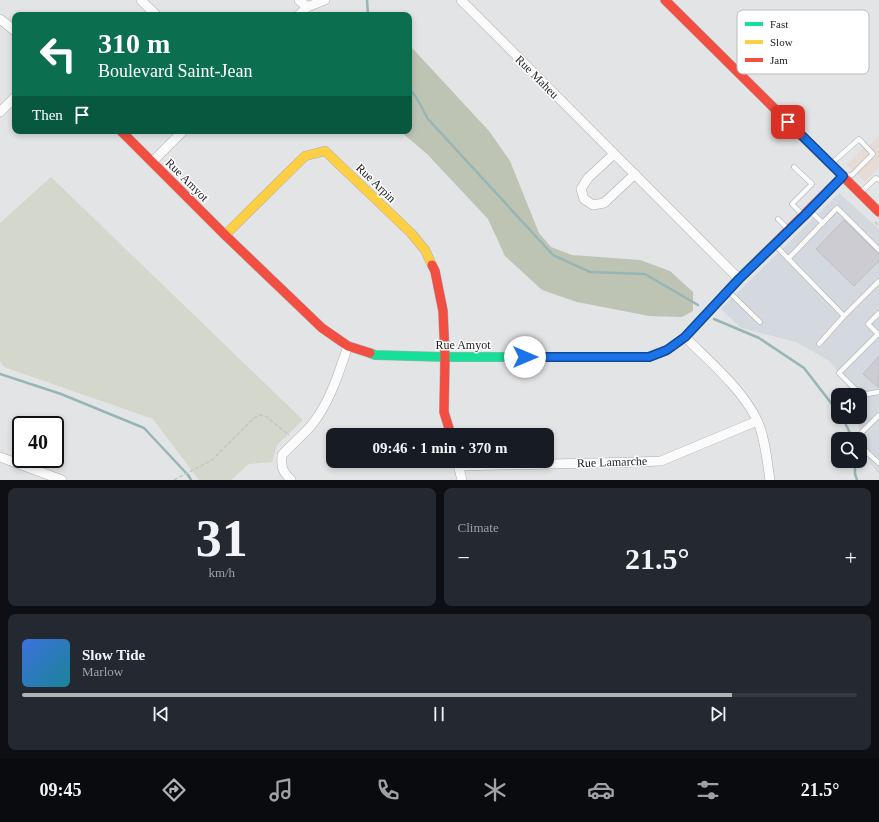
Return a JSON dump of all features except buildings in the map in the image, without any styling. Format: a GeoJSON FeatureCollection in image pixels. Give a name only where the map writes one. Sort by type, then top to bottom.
{"type":"FeatureCollection","features":[{"type":"Feature","properties":{"kind":"street"},"geometry":{"type":"LineString","coordinates":[[141,0],[153,12]]}},
{"type":"Feature","properties":{"kind":"street"},"geometry":{"type":"LineString","coordinates":[[299,0],[307,7]]}},
{"type":"Feature","properties":{"kind":"street"},"geometry":{"type":"LineString","coordinates":[[302,12],[307,7],[326,0]]}},
{"type":"Feature","properties":{"kind":"street","name":"Rue Maheu"},"geometry":{"type":"LineString","coordinates":[[461,0],[739,279]]}},
{"type":"Feature","properties":{"kind":"street"},"geometry":{"type":"LineString","coordinates":[[665,0],[737,72]]}},
{"type":"Feature","properties":{"kind":"street"},"geometry":{"type":"LineString","coordinates":[[0,19],[12,29]]}},
{"type":"Feature","properties":{"kind":"street"},"geometry":{"type":"LineString","coordinates":[[739,74],[879,212]]}},
{"type":"Feature","properties":{"kind":"street"},"geometry":{"type":"LineString","coordinates":[[0,112],[12,100]]}},
{"type":"Feature","properties":{"kind":"street","name":"Rue Amyot"},"geometry":{"type":"LineString","coordinates":[[124,134],[225,235],[322,328],[348,346],[376,355],[445,357],[649,357],[667,350],[685,337],[739,279],[843,176]]}},
{"type":"Feature","properties":{"kind":"street"},"geometry":{"type":"LineString","coordinates":[[152,162],[180,134]]}},
{"type":"Feature","properties":{"kind":"street","name":"Rue Arpin"},"geometry":{"type":"LineString","coordinates":[[225,235],[305,156],[325,151],[411,233],[425,250],[435,271],[443,311],[445,357]]}},
{"type":"Feature","properties":{"kind":"street"},"geometry":{"type":"LineString","coordinates":[[614,154],[588,178],[581,189],[584,199],[593,205],[604,203],[635,174]]}},
{"type":"Feature","properties":{"kind":"street"},"geometry":{"type":"LineString","coordinates":[[685,337],[744,398],[758,421],[765,447],[770,480]]}},
{"type":"Feature","properties":{"kind":"street"},"geometry":{"type":"LineString","coordinates":[[291,480],[284,473],[281,464],[282,455],[313,423],[335,384],[348,346]]}},
{"type":"Feature","properties":{"kind":"street"},"geometry":{"type":"LineString","coordinates":[[445,357],[444,412],[448,428]]}},
{"type":"Feature","properties":{"kind":"street","name":"Rue Lamarche"},"geometry":{"type":"LineString","coordinates":[[554,462],[661,461],[758,421]]}},
{"type":"Feature","properties":{"kind":"street"},"geometry":{"type":"LineString","coordinates":[[0,458],[62,480]]}},
{"type":"Feature","properties":{"kind":"street"},"geometry":{"type":"LineString","coordinates":[[459,468],[462,480]]}},
{"type":"Feature","properties":{"kind":"lane"},"geometry":{"type":"LineString","coordinates":[[831,165],[859,140],[873,154],[852,175],[843,176]]}},
{"type":"Feature","properties":{"kind":"lane"},"geometry":{"type":"LineString","coordinates":[[794,167],[812,184],[792,204],[822,223]]}},
{"type":"Feature","properties":{"kind":"lane"},"geometry":{"type":"LineString","coordinates":[[860,193],[878,177]]}},
{"type":"Feature","properties":{"kind":"lane"},"geometry":{"type":"LineString","coordinates":[[788,259],[837,208],[879,250]]}},
{"type":"Feature","properties":{"kind":"lane"},"geometry":{"type":"LineString","coordinates":[[778,219],[789,231]]}},
{"type":"Feature","properties":{"kind":"lane"},"geometry":{"type":"LineString","coordinates":[[775,245],[844,316]]}},
{"type":"Feature","properties":{"kind":"lane"},"geometry":{"type":"LineString","coordinates":[[819,344],[844,316],[879,281]]}},
{"type":"Feature","properties":{"kind":"lane"},"geometry":{"type":"LineString","coordinates":[[728,291],[760,322]]}},
{"type":"Feature","properties":{"kind":"lane"},"geometry":{"type":"LineString","coordinates":[[879,314],[868,324],[878,334],[839,373],[861,395],[879,392]]}},
{"type":"Feature","properties":{"kind":"lane"},"geometry":{"type":"LineString","coordinates":[[879,415],[862,432],[861,441],[863,449],[879,463]]}},
{"type":"Feature","properties":{"kind":"path"},"geometry":{"type":"LineString","coordinates":[[174,480],[212,460],[254,418],[260,415],[267,416],[295,441]]}},
{"type":"Feature","properties":{"kind":"shaded area"},"geometry":{"type":"Polygon","coordinates":[[[879,136],[879,167],[865,182],[847,165],[862,149],[870,145],[879,136]]]}},
{"type":"Feature","properties":{"kind":"shaded area"},"geometry":{"type":"Polygon","coordinates":[[[51,177],[303,420],[277,445],[272,462],[249,464],[231,480],[199,480],[153,419],[4,367],[0,361],[0,223],[51,177]]]}},
{"type":"Feature","properties":{"kind":"shaded area"},"geometry":{"type":"Polygon","coordinates":[[[839,193],[879,229],[879,474],[867,456],[867,432],[860,432],[858,424],[867,424],[867,388],[848,388],[844,378],[828,360],[796,342],[741,328],[721,309],[839,193]]]}},
{"type":"Feature","properties":{"kind":"green space"},"geometry":{"type":"Polygon","coordinates":[[[412,48],[489,131],[510,161],[539,233],[551,247],[572,255],[640,260],[670,271],[693,292],[693,311],[682,317],[649,316],[577,302],[542,290],[505,256],[488,219],[427,154],[404,134],[412,134],[412,48]]]}},
{"type":"Feature","properties":{"kind":"waterway"},"geometry":{"type":"LineString","coordinates":[[367,0],[368,12]]}},
{"type":"Feature","properties":{"kind":"waterway"},"geometry":{"type":"LineString","coordinates":[[412,92],[428,119],[553,255],[590,272],[645,274],[698,305]]}},
{"type":"Feature","properties":{"kind":"waterway"},"geometry":{"type":"LineString","coordinates":[[714,319],[759,338],[804,368],[831,403]]}},
{"type":"Feature","properties":{"kind":"waterway"},"geometry":{"type":"LineString","coordinates":[[0,374],[61,394],[144,428],[191,480]]}},
{"type":"Feature","properties":{"kind":"waterway"},"geometry":{"type":"LineString","coordinates":[[846,424],[850,432]]}},
{"type":"Feature","properties":{"kind":"waterway"},"geometry":{"type":"LineString","coordinates":[[855,468],[857,480]]}},
{"type":"Feature","properties":{"kind":"traffic: fast"},"geometry":{"type":"LineString","coordinates":[[370,353],[375,355],[445,357],[618,357]]}},
{"type":"Feature","properties":{"kind":"traffic: slow"},"geometry":{"type":"LineString","coordinates":[[225,235],[305,156],[325,151],[411,233],[425,250],[432,265]]}},
{"type":"Feature","properties":{"kind":"traffic: jam"},"geometry":{"type":"LineString","coordinates":[[665,0],[737,71]]}},
{"type":"Feature","properties":{"kind":"traffic: jam"},"geometry":{"type":"LineString","coordinates":[[740,74],[879,212]]}},
{"type":"Feature","properties":{"kind":"traffic: jam"},"geometry":{"type":"LineString","coordinates":[[124,134],[225,235],[322,328],[348,346],[370,353]]}},
{"type":"Feature","properties":{"kind":"traffic: jam"},"geometry":{"type":"LineString","coordinates":[[618,357],[649,357],[667,350],[685,337],[739,279],[843,176]]}},
{"type":"Feature","properties":{"kind":"traffic: jam"},"geometry":{"type":"LineString","coordinates":[[432,265],[435,271],[443,311],[445,357],[444,412],[449,428]]}},
{"type":"Feature","properties":{"kind":"route"},"geometry":{"type":"LineString","coordinates":[[525,357],[649,357],[667,350],[685,337],[739,279],[843,176],[788,122]]}}]}
